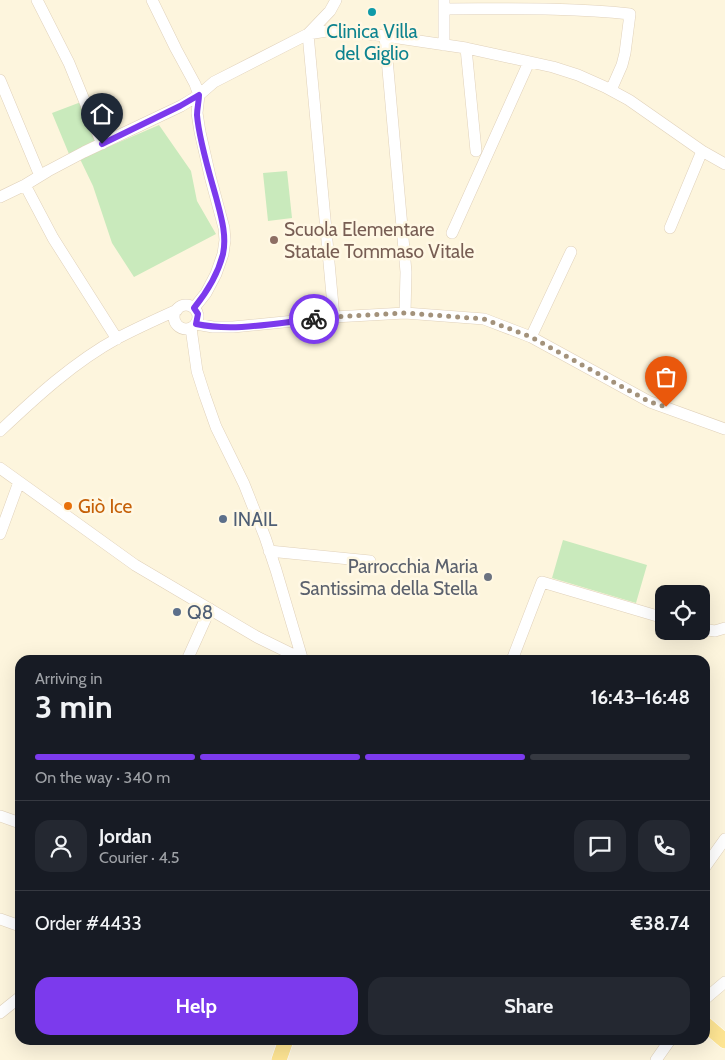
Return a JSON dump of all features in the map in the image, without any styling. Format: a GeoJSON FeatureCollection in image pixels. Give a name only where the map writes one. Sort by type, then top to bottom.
{"type":"FeatureCollection","features":[{"type":"Feature","properties":{"kind":"main road"},"geometry":{"type":"LineString","coordinates":[[710,1028],[725,1041]]}},
{"type":"Feature","properties":{"kind":"main road"},"geometry":{"type":"LineString","coordinates":[[280,1060],[284,1045]]}},
{"type":"Feature","properties":{"kind":"street"},"geometry":{"type":"LineString","coordinates":[[37,0],[68,63],[102,144]]}},
{"type":"Feature","properties":{"kind":"street"},"geometry":{"type":"LineString","coordinates":[[152,0],[199,95],[197,113],[200,132],[224,228],[223,254],[216,274],[206,293],[194,308]]}},
{"type":"Feature","properties":{"kind":"street"},"geometry":{"type":"LineString","coordinates":[[334,317],[308,34],[330,11],[336,0]]}},
{"type":"Feature","properties":{"kind":"street"},"geometry":{"type":"LineString","coordinates":[[444,44],[444,4],[600,10],[630,14],[625,53],[611,90]]}},
{"type":"Feature","properties":{"kind":"street"},"geometry":{"type":"LineString","coordinates":[[0,197],[172,110],[199,95],[214,82],[308,34],[333,30],[466,48],[552,67],[578,75],[629,100],[702,151],[725,164]]}},
{"type":"Feature","properties":{"kind":"street"},"geometry":{"type":"LineString","coordinates":[[385,36],[406,272],[406,313]]}},
{"type":"Feature","properties":{"kind":"street"},"geometry":{"type":"LineString","coordinates":[[466,48],[476,151]]}},
{"type":"Feature","properties":{"kind":"street"},"geometry":{"type":"LineString","coordinates":[[452,233],[529,62]]}},
{"type":"Feature","properties":{"kind":"street"},"geometry":{"type":"LineString","coordinates":[[0,80],[40,176]]}},
{"type":"Feature","properties":{"kind":"street"},"geometry":{"type":"LineString","coordinates":[[670,228],[702,151]]}},
{"type":"Feature","properties":{"kind":"street"},"geometry":{"type":"LineString","coordinates":[[25,185],[53,238],[117,339]]}},
{"type":"Feature","properties":{"kind":"street"},"geometry":{"type":"LineString","coordinates":[[531,337],[571,252]]}},
{"type":"Feature","properties":{"kind":"street"},"geometry":{"type":"LineString","coordinates":[[0,431],[76,365],[117,339],[184,305],[192,306],[198,314],[194,326],[197,371],[216,427],[244,484],[265,537],[302,655]]}},
{"type":"Feature","properties":{"kind":"street"},"geometry":{"type":"LineString","coordinates":[[177,310],[175,317],[177,324],[183,328],[194,326],[233,327],[334,317],[406,313],[484,319],[531,337],[650,402],[725,429]]}},
{"type":"Feature","properties":{"kind":"street"},"geometry":{"type":"LineString","coordinates":[[0,468],[135,565],[257,637],[295,655]]}},
{"type":"Feature","properties":{"kind":"street"},"geometry":{"type":"LineString","coordinates":[[0,534],[19,482]]}},
{"type":"Feature","properties":{"kind":"street"},"geometry":{"type":"LineString","coordinates":[[269,551],[370,561]]}},
{"type":"Feature","properties":{"kind":"street"},"geometry":{"type":"LineString","coordinates":[[514,655],[542,582],[655,615]]}},
{"type":"Feature","properties":{"kind":"street"},"geometry":{"type":"LineString","coordinates":[[189,655],[210,609]]}},
{"type":"Feature","properties":{"kind":"street"},"geometry":{"type":"LineString","coordinates":[[710,630],[725,628]]}},
{"type":"Feature","properties":{"kind":"street"},"geometry":{"type":"LineString","coordinates":[[0,816],[15,820]]}},
{"type":"Feature","properties":{"kind":"street"},"geometry":{"type":"LineString","coordinates":[[710,859],[725,839]]}},
{"type":"Feature","properties":{"kind":"street"},"geometry":{"type":"LineString","coordinates":[[0,920],[15,924]]}},
{"type":"Feature","properties":{"kind":"street"},"geometry":{"type":"LineString","coordinates":[[710,994],[725,982]]}},
{"type":"Feature","properties":{"kind":"street"},"geometry":{"type":"LineString","coordinates":[[0,1013],[15,1001]]}},
{"type":"Feature","properties":{"kind":"street"},"geometry":{"type":"LineString","coordinates":[[656,1060],[666,1045]]}},
{"type":"Feature","properties":{"kind":"green space"},"geometry":{"type":"Polygon","coordinates":[[[81,102],[96,136],[94,144],[69,154],[52,113],[81,102]]]}},
{"type":"Feature","properties":{"kind":"green space"},"geometry":{"type":"Polygon","coordinates":[[[159,125],[191,171],[197,201],[216,234],[134,277],[112,243],[93,186],[80,159],[159,125]]]}},
{"type":"Feature","properties":{"kind":"green space"},"geometry":{"type":"Polygon","coordinates":[[[287,171],[292,218],[268,221],[263,173],[287,171]]]}},
{"type":"Feature","properties":{"kind":"green space"},"geometry":{"type":"Polygon","coordinates":[[[563,540],[647,565],[636,603],[552,578],[563,540]]]}},
{"type":"Feature","properties":{"kind":"way so far"},"geometry":{"type":"LineString","coordinates":[[314,319],[406,313],[484,319],[531,337],[650,402],[666,407]]}},
{"type":"Feature","properties":{"kind":"place","name":"Clinica Villa del Giglio"},"geometry":{"type":"Point","coordinates":[372,12]}},
{"type":"Feature","properties":{"kind":"place","name":"Scuola Elementare Statale Tommaso Vitale"},"geometry":{"type":"Point","coordinates":[274,240]}},
{"type":"Feature","properties":{"kind":"place","name":"Giò Ice"},"geometry":{"type":"Point","coordinates":[68,506]}},
{"type":"Feature","properties":{"kind":"place","name":"INAIL"},"geometry":{"type":"Point","coordinates":[223,519]}},
{"type":"Feature","properties":{"kind":"place","name":"Parrocchia Maria Santissima della Stella"},"geometry":{"type":"Point","coordinates":[488,577]}},
{"type":"Feature","properties":{"kind":"place","name":"Q8"},"geometry":{"type":"Point","coordinates":[177,612]}},
{"type":"Feature","properties":{"kind":"route"},"geometry":{"type":"LineString","coordinates":[[102,144],[199,95],[197,113],[200,132],[224,228],[224,240],[223,254],[216,274],[206,293],[194,308],[198,314],[196,324],[213,327],[233,327],[314,319]]}}]}
